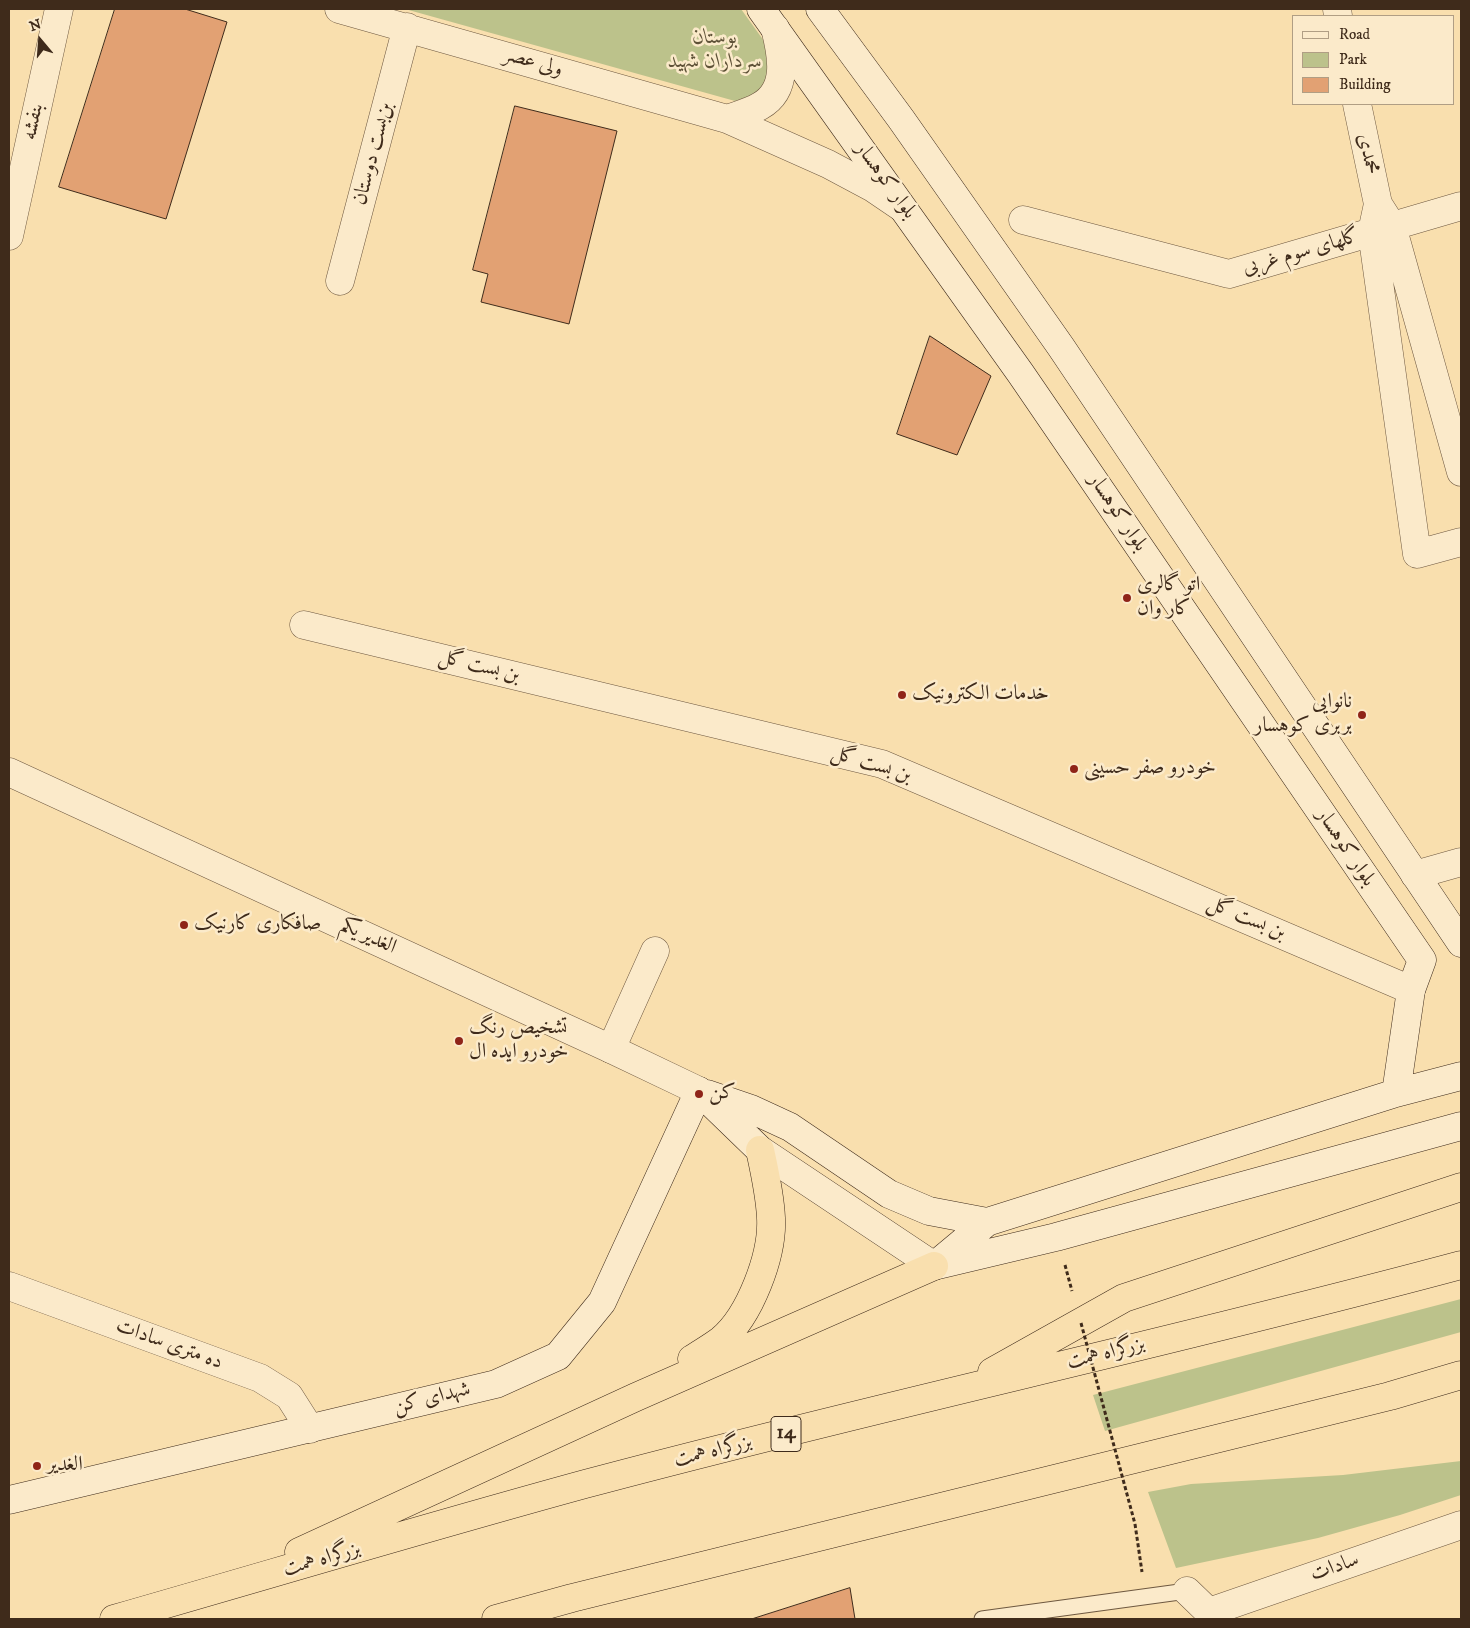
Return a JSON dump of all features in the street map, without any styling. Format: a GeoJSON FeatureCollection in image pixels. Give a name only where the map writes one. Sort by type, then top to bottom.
{"type":"FeatureCollection","features":[{"type":"Feature","properties":{"kind":"highway"},"geometry":{"type":"LineString","coordinates":[[636,1397],[722,1339],[750,1300],[766,1260],[772,1220],[760,1150]]}},
{"type":"Feature","properties":{"kind":"highway"},"geometry":{"type":"LineString","coordinates":[[959,1390],[1124,1298],[1461,1187]]}},
{"type":"Feature","properties":{"kind":"highway","name":"بزرگراه همت"},"geometry":{"type":"LineString","coordinates":[[114,1619],[585,1484],[1461,1265]]}},
{"type":"Feature","properties":{"kind":"highway"},"geometry":{"type":"LineString","coordinates":[[212,1591],[452,1483],[636,1397],[934,1266]]}},
{"type":"Feature","properties":{"kind":"highway"},"geometry":{"type":"LineString","coordinates":[[496,1619],[572,1598],[1390,1396],[1461,1375]]}},
{"type":"Feature","properties":{"kind":"highway"},"geometry":{"type":"LineString","coordinates":[[1390,1396],[1461,1390]]}},
{"type":"Feature","properties":{"kind":"highway"},"geometry":{"type":"LineString","coordinates":[[535,1619],[572,1598]]}},
{"type":"Feature","properties":{"kind":"street","name":"بنفشه"},"geometry":{"type":"LineString","coordinates":[[9,236],[59,9]]}},
{"type":"Feature","properties":{"kind":"street","name":"ولی عصر"},"geometry":{"type":"LineString","coordinates":[[339,9],[727,119],[828,164],[873,188],[906,210]]}},
{"type":"Feature","properties":{"kind":"street","name":"بلوار کوهسار"},"geometry":{"type":"LineString","coordinates":[[820,9],[901,119],[1060,347],[1460,940]]}},
{"type":"Feature","properties":{"kind":"street","name":"بلوار کوهسار"},"geometry":{"type":"LineString","coordinates":[[768,18],[1022,374],[1422,960]]}},
{"type":"Feature","properties":{"kind":"street"},"geometry":{"type":"LineString","coordinates":[[727,119],[760,106],[771,98],[780,81],[783,67],[781,51],[768,18]]}},
{"type":"Feature","properties":{"kind":"street","name":"بن‌بست دوستان"},"geometry":{"type":"LineString","coordinates":[[340,281],[407,27]]}},
{"type":"Feature","properties":{"kind":"street","name":"محمدی"},"geometry":{"type":"LineString","coordinates":[[1357,105],[1381,221]]}},
{"type":"Feature","properties":{"kind":"street","name":"گلهای سوم غربی"},"geometry":{"type":"LineString","coordinates":[[1023,220],[1229,274],[1381,221],[1461,206]]}},
{"type":"Feature","properties":{"kind":"street"},"geometry":{"type":"LineString","coordinates":[[1381,221],[1461,472]]}},
{"type":"Feature","properties":{"kind":"street"},"geometry":{"type":"LineString","coordinates":[[1381,221],[1417,554],[1461,542]]}},
{"type":"Feature","properties":{"kind":"street","name":"بن بست گل"},"geometry":{"type":"LineString","coordinates":[[304,625],[882,764],[1411,990]]}},
{"type":"Feature","properties":{"kind":"street","name":"الغدیر یکم"},"geometry":{"type":"LineString","coordinates":[[9,772],[699,1091]]}},
{"type":"Feature","properties":{"kind":"street"},"geometry":{"type":"LineString","coordinates":[[1415,875],[1461,862]]}},
{"type":"Feature","properties":{"kind":"street"},"geometry":{"type":"LineString","coordinates":[[1396,1093],[1411,990],[1422,960],[1460,940]]}},
{"type":"Feature","properties":{"kind":"street"},"geometry":{"type":"LineString","coordinates":[[610,1049],[654,951]]}},
{"type":"Feature","properties":{"kind":"street"},"geometry":{"type":"LineString","coordinates":[[934,1266],[987,1222],[1396,1093],[1461,1076]]}},
{"type":"Feature","properties":{"kind":"street"},"geometry":{"type":"LineString","coordinates":[[699,1091],[751,1109],[790,1127],[889,1194],[929,1211],[987,1222]]}},
{"type":"Feature","properties":{"kind":"street"},"geometry":{"type":"LineString","coordinates":[[699,1091],[760,1150],[934,1266],[1056,1237],[1461,1126]]}},
{"type":"Feature","properties":{"kind":"street","name":"شهدای کن"},"geometry":{"type":"LineString","coordinates":[[9,1500],[496,1384],[558,1356],[602,1302],[699,1091]]}},
{"type":"Feature","properties":{"kind":"street","name":"ده متری سادات"},"geometry":{"type":"LineString","coordinates":[[9,1286],[260,1378],[289,1396],[310,1429]]}},
{"type":"Feature","properties":{"kind":"street","name":"سادات"},"geometry":{"type":"LineString","coordinates":[[1212,1616],[1461,1525]]}},
{"type":"Feature","properties":{"kind":"street"},"geometry":{"type":"LineString","coordinates":[[1188,1591],[1212,1616]]}},
{"type":"Feature","properties":{"kind":"lane"},"geometry":{"type":"LineString","coordinates":[[982,1619],[1188,1591]]}},
{"type":"Feature","properties":{"kind":"path"},"geometry":{"type":"LineString","coordinates":[[1062,1256],[1074,1295]]}},
{"type":"Feature","properties":{"kind":"path"},"geometry":{"type":"LineString","coordinates":[[1081,1323],[1135,1524],[1141,1572]]}},
{"type":"Feature","properties":{"kind":"green space","name":"بوستان سرداران شهید"},"geometry":{"type":"Polygon","coordinates":[[[405,9],[741,9],[764,41],[772,64],[768,80],[755,95],[735,101],[405,9]]]}},
{"type":"Feature","properties":{"kind":"green space"},"geometry":{"type":"Polygon","coordinates":[[[1461,1299],[1461,1332],[1105,1431],[1093,1395],[1461,1299]]]}},
{"type":"Feature","properties":{"kind":"green space"},"geometry":{"type":"Polygon","coordinates":[[[1461,1461],[1461,1495],[1400,1515],[1318,1538],[1176,1568],[1148,1492],[1191,1484],[1343,1475],[1461,1461]]]}},
{"type":"Feature","properties":{"kind":"building"},"geometry":{"type":"Polygon","coordinates":[[[115,9],[185,9],[227,22],[166,219],[59,187],[115,9]]]}},
{"type":"Feature","properties":{"kind":"building"},"geometry":{"type":"Polygon","coordinates":[[[515,106],[617,131],[569,324],[481,302],[488,274],[473,270],[515,106]]]}},
{"type":"Feature","properties":{"kind":"building"},"geometry":{"type":"Polygon","coordinates":[[[930,336],[991,376],[957,455],[897,434],[930,336]]]}},
{"type":"Feature","properties":{"kind":"building"},"geometry":{"type":"Polygon","coordinates":[[[850,1588],[855,1619],[752,1619],[850,1588]]]}},
{"type":"Feature","properties":{"kind":"place","name":"اتو گالری کار وان"},"geometry":{"type":"Point","coordinates":[1127,598]}},
{"type":"Feature","properties":{"kind":"place","name":"خدمات الکترونیک"},"geometry":{"type":"Point","coordinates":[902,695]}},
{"type":"Feature","properties":{"kind":"place","name":"نانوایی بربری کوهسار"},"geometry":{"type":"Point","coordinates":[1362,715]}},
{"type":"Feature","properties":{"kind":"place","name":"خودرو صفر حسینی"},"geometry":{"type":"Point","coordinates":[1074,769]}},
{"type":"Feature","properties":{"kind":"place","name":"صافکاری کارنیک"},"geometry":{"type":"Point","coordinates":[184,925]}},
{"type":"Feature","properties":{"kind":"place","name":"تشخیص رنگ خودرو ایده ال"},"geometry":{"type":"Point","coordinates":[459,1041]}},
{"type":"Feature","properties":{"kind":"place","name":"کن"},"geometry":{"type":"Point","coordinates":[699,1094]}},
{"type":"Feature","properties":{"kind":"place","name":"الغدیر"},"geometry":{"type":"Point","coordinates":[37,1466]}}]}
